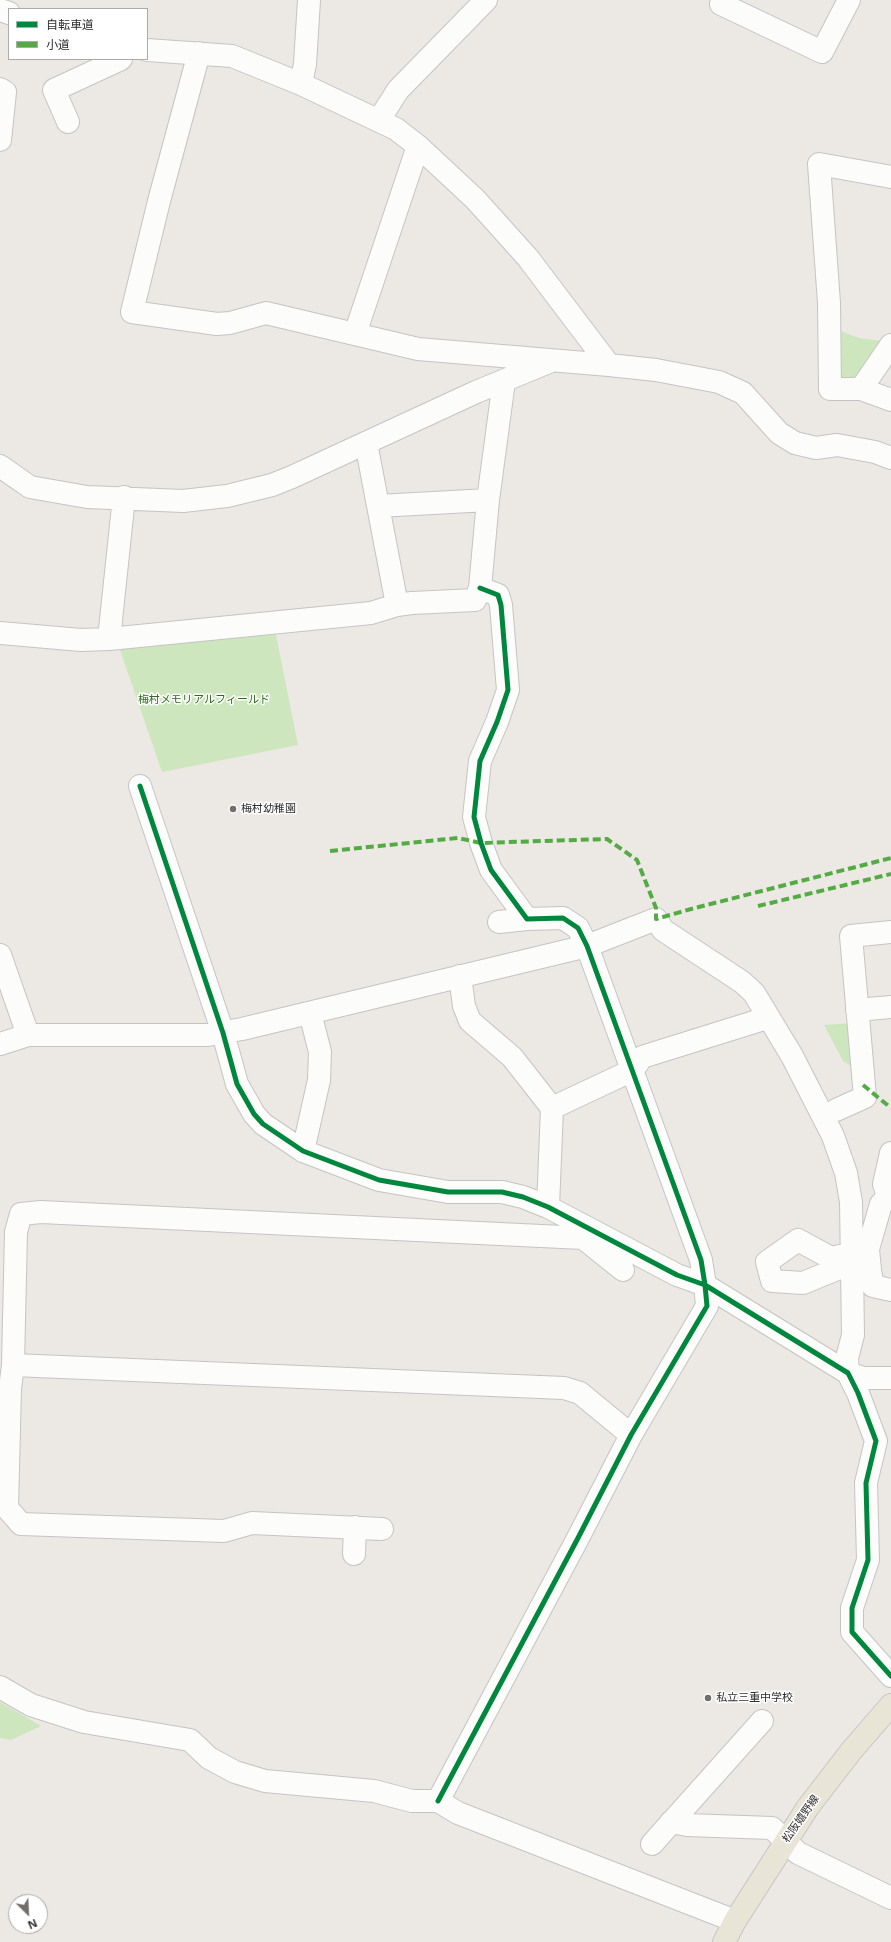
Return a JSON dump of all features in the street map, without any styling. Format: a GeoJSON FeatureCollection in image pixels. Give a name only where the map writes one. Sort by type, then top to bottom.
{"type":"FeatureCollection","features":[{"type":"Feature","properties":{"kind":"main road","name":"松阪嬉野線"},"geometry":{"type":"LineString","coordinates":[[724,1942],[735,1921],[786,1840],[830,1779],[891,1705]]}},
{"type":"Feature","properties":{"kind":"street"},"geometry":{"type":"LineString","coordinates":[[301,84],[305,64],[309,0]]}},
{"type":"Feature","properties":{"kind":"street"},"geometry":{"type":"LineString","coordinates":[[379,120],[398,90],[486,0]]}},
{"type":"Feature","properties":{"kind":"street"},"geometry":{"type":"LineString","coordinates":[[723,0],[721,4],[822,52],[849,0]]}},
{"type":"Feature","properties":{"kind":"street"},"geometry":{"type":"LineString","coordinates":[[148,50],[232,56],[301,84],[396,129],[418,146],[475,199],[528,258],[609,365]]}},
{"type":"Feature","properties":{"kind":"street"},"geometry":{"type":"LineString","coordinates":[[199,53],[158,201],[132,312],[217,324],[230,323],[266,314],[418,349],[656,370],[719,382],[743,393],[779,433],[795,444],[816,448],[837,445],[875,452],[891,458]]}},
{"type":"Feature","properties":{"kind":"street"},"geometry":{"type":"LineString","coordinates":[[68,122],[54,90],[119,60]]}},
{"type":"Feature","properties":{"kind":"street"},"geometry":{"type":"LineString","coordinates":[[0,89],[5,92],[0,140]]}},
{"type":"Feature","properties":{"kind":"street"},"geometry":{"type":"LineString","coordinates":[[355,334],[418,146]]}},
{"type":"Feature","properties":{"kind":"street"},"geometry":{"type":"LineString","coordinates":[[891,177],[819,164],[829,303],[830,389],[861,389],[891,400]]}},
{"type":"Feature","properties":{"kind":"street"},"geometry":{"type":"LineString","coordinates":[[861,389],[891,346]]}},
{"type":"Feature","properties":{"kind":"street"},"geometry":{"type":"LineString","coordinates":[[0,466],[30,487],[87,497],[124,497],[183,501],[228,496],[272,485],[550,361]]}},
{"type":"Feature","properties":{"kind":"street"},"geometry":{"type":"LineString","coordinates":[[0,632],[81,640],[109,639],[371,613],[397,605],[475,600],[480,588],[488,500],[504,381]]}},
{"type":"Feature","properties":{"kind":"street"},"geometry":{"type":"LineString","coordinates":[[366,443],[397,605]]}},
{"type":"Feature","properties":{"kind":"street"},"geometry":{"type":"LineString","coordinates":[[109,639],[124,497]]}},
{"type":"Feature","properties":{"kind":"street"},"geometry":{"type":"LineString","coordinates":[[378,506],[488,500]]}},
{"type":"Feature","properties":{"kind":"street"},"geometry":{"type":"LineString","coordinates":[[480,588],[498,596],[501,605],[508,690],[497,722],[480,761],[474,816],[491,870],[527,919]]}},
{"type":"Feature","properties":{"kind":"street"},"geometry":{"type":"LineString","coordinates":[[140,786],[223,1033],[237,1084],[254,1114],[276,1133],[303,1151],[379,1180],[412,1187],[448,1192],[502,1192],[523,1197],[548,1207],[677,1275],[705,1285],[848,1374],[863,1378],[891,1378]]}},
{"type":"Feature","properties":{"kind":"street"},"geometry":{"type":"LineString","coordinates":[[438,1801],[631,1435],[707,1306],[701,1260],[633,1070],[587,946],[578,928],[563,918],[527,919],[499,922]]}},
{"type":"Feature","properties":{"kind":"street"},"geometry":{"type":"LineString","coordinates":[[0,1044],[28,1035],[208,1035],[223,1033],[587,946],[656,919],[663,930],[742,982],[754,993],[767,1018],[792,1056],[833,1136],[846,1173],[851,1202],[846,1255],[853,1335],[847,1358],[848,1374],[858,1393],[876,1440],[866,1483],[868,1560],[852,1608],[852,1632],[891,1676]]}},
{"type":"Feature","properties":{"kind":"street"},"geometry":{"type":"LineString","coordinates":[[836,1110],[865,1097],[856,1010],[851,936],[891,932]]}},
{"type":"Feature","properties":{"kind":"street"},"geometry":{"type":"LineString","coordinates":[[0,955],[28,1035]]}},
{"type":"Feature","properties":{"kind":"street"},"geometry":{"type":"LineString","coordinates":[[460,976],[464,1006],[470,1021],[512,1057],[552,1108],[548,1207]]}},
{"type":"Feature","properties":{"kind":"street"},"geometry":{"type":"LineString","coordinates":[[856,1010],[891,1007]]}},
{"type":"Feature","properties":{"kind":"street"},"geometry":{"type":"LineString","coordinates":[[303,1151],[319,1080],[320,1052],[310,1013]]}},
{"type":"Feature","properties":{"kind":"street"},"geometry":{"type":"LineString","coordinates":[[552,1108],[633,1070],[642,1057],[767,1018]]}},
{"type":"Feature","properties":{"kind":"street"},"geometry":{"type":"LineString","coordinates":[[891,1153],[884,1184],[889,1197],[881,1204],[868,1249],[873,1286],[891,1290]]}},
{"type":"Feature","properties":{"kind":"street"},"geometry":{"type":"LineString","coordinates":[[382,1529],[252,1523],[224,1531],[21,1524],[7,1508],[10,1389],[13,1365],[16,1232],[21,1214],[49,1213],[583,1238],[623,1270]]}},
{"type":"Feature","properties":{"kind":"street"},"geometry":{"type":"LineString","coordinates":[[13,1365],[564,1388],[580,1393],[631,1435]]}},
{"type":"Feature","properties":{"kind":"street"},"geometry":{"type":"LineString","coordinates":[[354,1554],[355,1527]]}},
{"type":"Feature","properties":{"kind":"street"},"geometry":{"type":"LineString","coordinates":[[0,1686],[31,1705],[84,1722],[190,1740],[209,1758],[235,1772],[265,1781],[374,1791],[412,1801],[438,1801],[458,1813],[735,1921]]}},
{"type":"Feature","properties":{"kind":"street"},"geometry":{"type":"LineString","coordinates":[[652,1844],[762,1721]]}},
{"type":"Feature","properties":{"kind":"street"},"geometry":{"type":"LineString","coordinates":[[671,1822],[687,1825],[772,1828],[798,1853],[891,1898]]}},
{"type":"Feature","properties":{"kind":"green space"},"geometry":{"type":"Polygon","coordinates":[[[838,330],[859,338],[883,341],[856,381],[843,381],[838,371],[838,330]]]}},
{"type":"Feature","properties":{"kind":"green space","name":"梅村メモリアルフィールド"},"geometry":{"type":"Polygon","coordinates":[[[275,630],[298,745],[162,772],[119,647],[275,630]]]}},
{"type":"Feature","properties":{"kind":"green space"},"geometry":{"type":"Polygon","coordinates":[[[851,1023],[856,1069],[843,1061],[824,1025],[851,1023]]]}},
{"type":"Feature","properties":{"kind":"green space"},"geometry":{"type":"Polygon","coordinates":[[[0,1702],[41,1726],[11,1740],[0,1738],[0,1702]]]}},
{"type":"Feature","properties":{"kind":"marked path"},"geometry":{"type":"LineString","coordinates":[[330,851],[458,838],[481,843],[607,839],[637,860],[656,908],[656,919],[891,858]]}},
{"type":"Feature","properties":{"kind":"marked path"},"geometry":{"type":"LineString","coordinates":[[758,906],[891,874]]}},
{"type":"Feature","properties":{"kind":"marked path"},"geometry":{"type":"LineString","coordinates":[[863,1085],[891,1108]]}},
{"type":"Feature","properties":{"kind":"cycle path"},"geometry":{"type":"LineString","coordinates":[[438,1801],[631,1435],[707,1306],[701,1260],[587,946],[578,928],[563,918],[527,919],[491,870],[481,843],[474,817],[480,761],[497,722],[508,690],[501,605],[498,595],[480,588]]}},
{"type":"Feature","properties":{"kind":"cycle path"},"geometry":{"type":"LineString","coordinates":[[140,786],[223,1033],[237,1084],[254,1114],[263,1124],[303,1151],[379,1180],[448,1192],[502,1192],[523,1197],[548,1207],[677,1275],[705,1285],[848,1373],[858,1393],[876,1441],[866,1483],[868,1560],[852,1608],[852,1632],[891,1676]]}},
{"type":"Feature","properties":{"kind":"place","name":"梅村幼稚園"},"geometry":{"type":"Point","coordinates":[233,809]}},
{"type":"Feature","properties":{"kind":"place","name":"私立三重中学校"},"geometry":{"type":"Point","coordinates":[708,1698]}}]}
